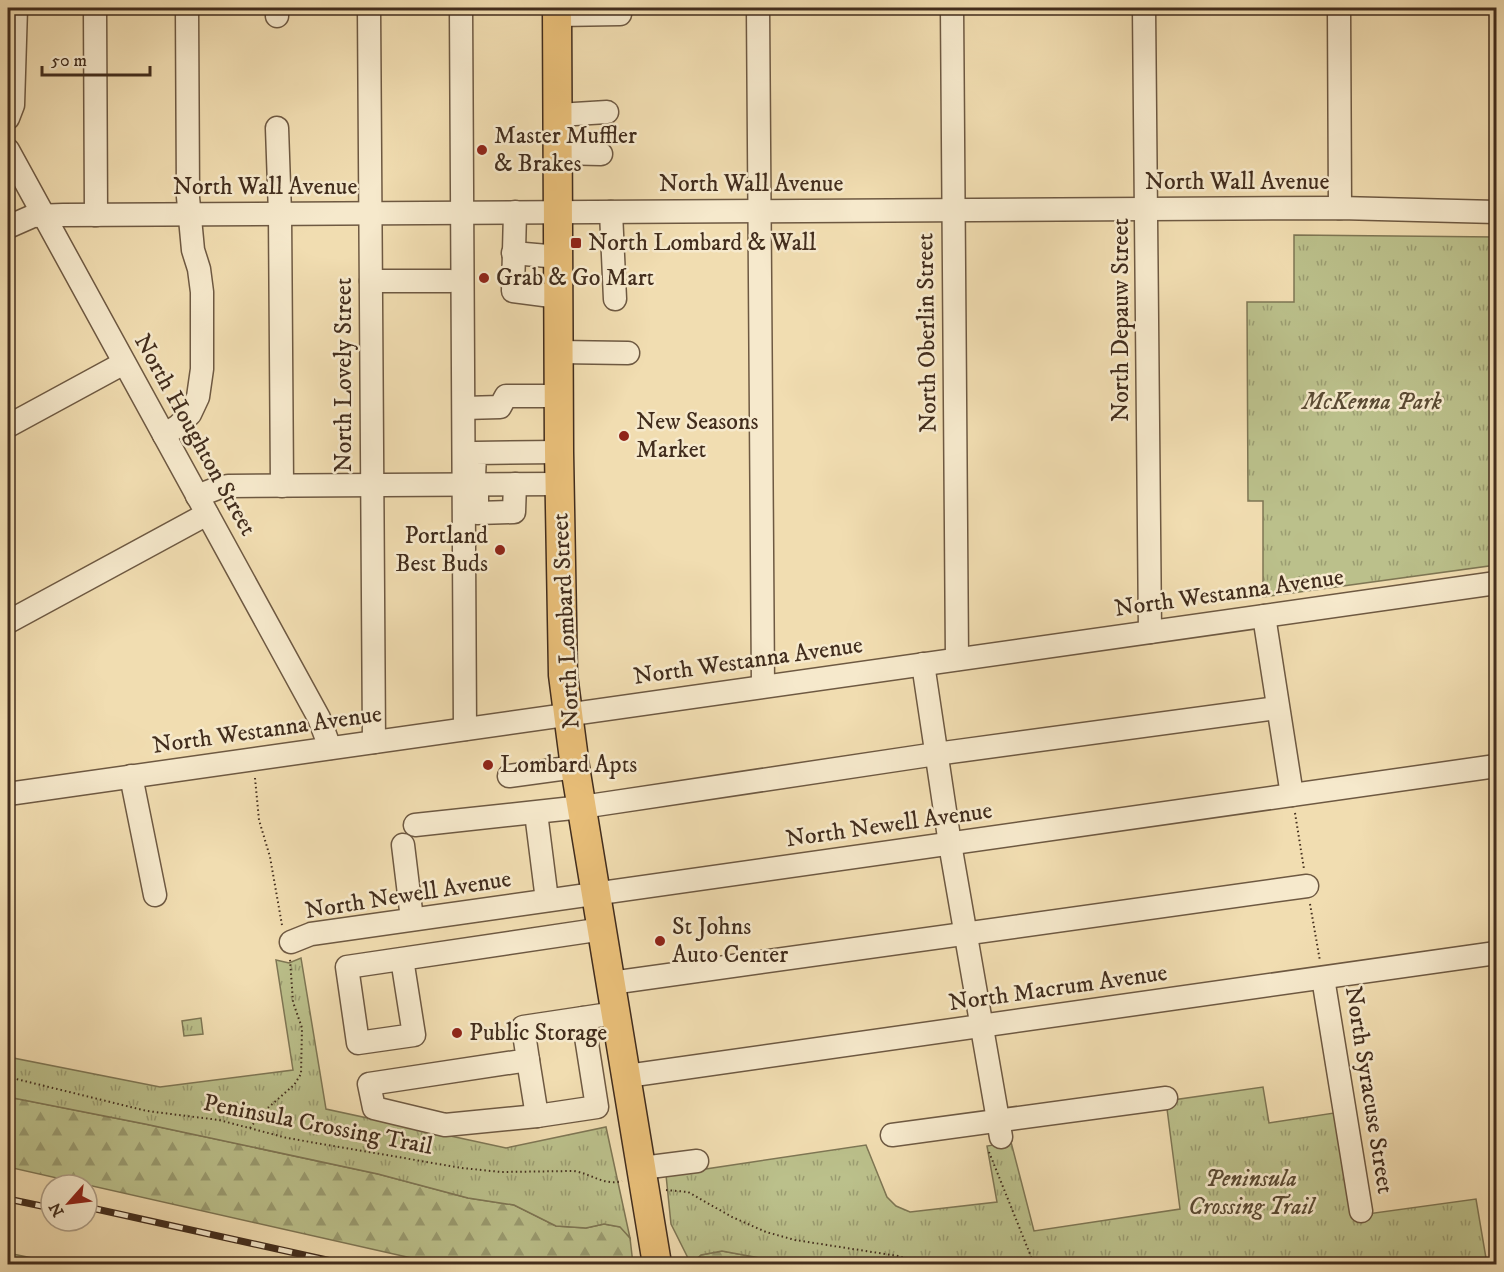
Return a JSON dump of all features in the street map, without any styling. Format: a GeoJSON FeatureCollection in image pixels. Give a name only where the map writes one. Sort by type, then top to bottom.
{"type":"FeatureCollection","features":[{"type":"Feature","properties":{"kind":"main road","name":"North Lombard Street"},"geometry":{"type":"LineString","coordinates":[[558,11],[559,452],[562,646],[567,715],[627,1076],[633,1175],[651,1226],[657,1264]]}},
{"type":"Feature","properties":{"kind":"street"},"geometry":{"type":"LineString","coordinates":[[8,118],[13,105],[16,8]]}},
{"type":"Feature","properties":{"kind":"street"},"geometry":{"type":"LineString","coordinates":[[95,8],[96,215]]}},
{"type":"Feature","properties":{"kind":"street"},"geometry":{"type":"LineString","coordinates":[[164,435],[190,414],[198,397],[201,378],[202,292],[199,269],[193,250],[189,214],[187,8]]}},
{"type":"Feature","properties":{"kind":"street","name":"North Lovely Street"},"geometry":{"type":"LineString","coordinates":[[369,8],[374,742]]}},
{"type":"Feature","properties":{"kind":"street"},"geometry":{"type":"LineString","coordinates":[[461,8],[464,408],[472,484]]}},
{"type":"Feature","properties":{"kind":"street"},"geometry":{"type":"LineString","coordinates":[[758,8],[763,686]]}},
{"type":"Feature","properties":{"kind":"street","name":"North Oberlin Street"},"geometry":{"type":"LineString","coordinates":[[952,8],[957,659]]}},
{"type":"Feature","properties":{"kind":"street","name":"North Depauw Street"},"geometry":{"type":"LineString","coordinates":[[1144,8],[1150,632]]}},
{"type":"Feature","properties":{"kind":"street"},"geometry":{"type":"LineString","coordinates":[[1339,8],[1340,208]]}},
{"type":"Feature","properties":{"kind":"street"},"geometry":{"type":"LineString","coordinates":[[558,11],[620,14]]}},
{"type":"Feature","properties":{"kind":"street"},"geometry":{"type":"LineString","coordinates":[[558,115],[607,112]]}},
{"type":"Feature","properties":{"kind":"street"},"geometry":{"type":"LineString","coordinates":[[276,128],[280,214],[282,486]]}},
{"type":"Feature","properties":{"kind":"street","name":"North Houghton Street"},"geometry":{"type":"LineString","coordinates":[[8,150],[319,718],[330,748]]}},
{"type":"Feature","properties":{"kind":"street"},"geometry":{"type":"LineString","coordinates":[[558,153],[601,154]]}},
{"type":"Feature","properties":{"kind":"street","name":"North Wall Avenue"},"geometry":{"type":"LineString","coordinates":[[8,227],[25,218],[44,216],[189,214],[1340,208],[1497,212]]}},
{"type":"Feature","properties":{"kind":"street"},"geometry":{"type":"LineString","coordinates":[[611,212],[615,299]]}},
{"type":"Feature","properties":{"kind":"street"},"geometry":{"type":"LineString","coordinates":[[515,213],[513,291],[559,297]]}},
{"type":"Feature","properties":{"kind":"street"},"geometry":{"type":"LineString","coordinates":[[513,253],[559,257]]}},
{"type":"Feature","properties":{"kind":"street"},"geometry":{"type":"LineString","coordinates":[[370,281],[450,280]]}},
{"type":"Feature","properties":{"kind":"street"},"geometry":{"type":"LineString","coordinates":[[559,352],[628,352]]}},
{"type":"Feature","properties":{"kind":"street"},"geometry":{"type":"LineString","coordinates":[[8,426],[124,363]]}},
{"type":"Feature","properties":{"kind":"street"},"geometry":{"type":"LineString","coordinates":[[464,408],[500,407],[506,396],[559,396]]}},
{"type":"Feature","properties":{"kind":"street"},"geometry":{"type":"LineString","coordinates":[[465,729],[472,484],[475,453],[559,452]]}},
{"type":"Feature","properties":{"kind":"street"},"geometry":{"type":"LineString","coordinates":[[8,622],[202,505],[218,488],[228,486],[560,484]]}},
{"type":"Feature","properties":{"kind":"street","name":"North Westanna Avenue"},"geometry":{"type":"LineString","coordinates":[[8,794],[1497,583]]}},
{"type":"Feature","properties":{"kind":"street"},"geometry":{"type":"LineString","coordinates":[[1264,616],[1292,795]]}},
{"type":"Feature","properties":{"kind":"street"},"geometry":{"type":"LineString","coordinates":[[922,664],[999,1129]]}},
{"type":"Feature","properties":{"kind":"street"},"geometry":{"type":"LineString","coordinates":[[415,825],[582,807],[936,754],[1277,708]]}},
{"type":"Feature","properties":{"kind":"street","name":"North Newell Avenue"},"geometry":{"type":"LineString","coordinates":[[291,942],[311,934],[1497,766]]}},
{"type":"Feature","properties":{"kind":"street"},"geometry":{"type":"LineString","coordinates":[[509,776],[575,767]]}},
{"type":"Feature","properties":{"kind":"street"},"geometry":{"type":"LineString","coordinates":[[131,776],[155,895]]}},
{"type":"Feature","properties":{"kind":"street"},"geometry":{"type":"LineString","coordinates":[[537,821],[547,900]]}},
{"type":"Feature","properties":{"kind":"street"},"geometry":{"type":"LineString","coordinates":[[403,845],[412,920]]}},
{"type":"Feature","properties":{"kind":"street"},"geometry":{"type":"LineString","coordinates":[[611,983],[1307,886]]}},
{"type":"Feature","properties":{"kind":"street"},"geometry":{"type":"LineString","coordinates":[[402,959],[603,929]]}},
{"type":"Feature","properties":{"kind":"street","name":"North Macrum Avenue"},"geometry":{"type":"LineString","coordinates":[[627,1076],[1497,953]]}},
{"type":"Feature","properties":{"kind":"street","name":"North Syracuse Street"},"geometry":{"type":"LineString","coordinates":[[1323,978],[1361,1211]]}},
{"type":"Feature","properties":{"kind":"street"},"geometry":{"type":"LineString","coordinates":[[537,1116],[523,1027],[616,1013]]}},
{"type":"Feature","properties":{"kind":"street"},"geometry":{"type":"LineString","coordinates":[[528,1060],[369,1084],[374,1108],[445,1125],[537,1116],[597,1107],[583,1018]]}},
{"type":"Feature","properties":{"kind":"street"},"geometry":{"type":"LineString","coordinates":[[892,1135],[999,1129],[1166,1098]]}},
{"type":"Feature","properties":{"kind":"street"},"geometry":{"type":"LineString","coordinates":[[633,1175],[698,1161]]}},
{"type":"Feature","properties":{"kind":"path"},"geometry":{"type":"LineString","coordinates":[[249,1128],[262,1113],[294,1085],[301,1074],[302,1028],[294,1009],[290,978],[291,942],[282,925],[270,857],[259,820],[252,759]]}},
{"type":"Feature","properties":{"kind":"path","name":"Peninsula Crossing Trail"},"geometry":{"type":"LineString","coordinates":[[8,1077],[147,1111],[219,1120],[287,1138],[462,1168],[501,1172],[574,1171],[585,1173],[603,1182],[615,1183],[633,1175]]}},
{"type":"Feature","properties":{"kind":"path"},"geometry":{"type":"LineString","coordinates":[[999,1129],[984,1140],[1034,1264]]}},
{"type":"Feature","properties":{"kind":"path"},"geometry":{"type":"LineString","coordinates":[[663,1190],[688,1192],[732,1217],[766,1232],[795,1240],[898,1256],[928,1264]]}},
{"type":"Feature","properties":{"kind":"green space","name":"McKenna Park"},"geometry":{"type":"Polygon","coordinates":[[[1294,235],[1496,237],[1496,565],[1263,597],[1263,501],[1248,501],[1247,302],[1294,302],[1294,235]]]}},
{"type":"Feature","properties":{"kind":"green space"},"geometry":{"type":"Polygon","coordinates":[[[301,958],[326,1109],[506,1148],[606,1127],[630,1238],[620,1227],[604,1224],[586,1228],[556,1226],[514,1205],[468,1198],[378,1174],[8,1097],[8,1057],[160,1087],[293,1070],[276,960],[289,963],[301,958]]]}},
{"type":"Feature","properties":{"kind":"green space"},"geometry":{"type":"Polygon","coordinates":[[[201,1018],[203,1034],[184,1036],[182,1021],[201,1018]]]}},
{"type":"Feature","properties":{"kind":"green space","name":"Peninsula Crossing Trail"},"geometry":{"type":"Polygon","coordinates":[[[1263,1087],[1269,1123],[1334,1113],[1353,1216],[1476,1199],[1487,1264],[792,1264],[722,1251],[701,1255],[691,1264],[671,1224],[666,1175],[866,1145],[887,1197],[896,1206],[910,1212],[997,1202],[987,1146],[1011,1142],[1034,1231],[1180,1209],[1166,1101],[1263,1087]]]}},
{"type":"Feature","properties":{"kind":"green space"},"geometry":{"type":"Polygon","coordinates":[[[8,1097],[378,1174],[468,1198],[514,1205],[556,1226],[586,1228],[604,1224],[621,1227],[630,1238],[633,1264],[438,1264],[99,1188],[99,1173],[39,1174],[8,1167],[8,1097]]]}},
{"type":"Feature","properties":{"kind":"green space"},"geometry":{"type":"Polygon","coordinates":[[[722,1251],[792,1264],[691,1264],[701,1255],[722,1251]]]}},
{"type":"Feature","properties":{"kind":"green space"},"geometry":{"type":"Polygon","coordinates":[[[8,1253],[61,1264],[8,1264],[8,1253]]]}},
{"type":"Feature","properties":{"kind":"railway"},"geometry":{"type":"LineString","coordinates":[[8,1199],[39,1205]]}},
{"type":"Feature","properties":{"kind":"railway"},"geometry":{"type":"LineString","coordinates":[[99,1210],[345,1264]]}},
{"type":"Feature","properties":{"kind":"place","name":"Master Muffler & Brakes"},"geometry":{"type":"Point","coordinates":[482,150]}},
{"type":"Feature","properties":{"kind":"place","name":"North Lombard & Wall"},"geometry":{"type":"Point","coordinates":[576,243]}},
{"type":"Feature","properties":{"kind":"place","name":"Grab & Go Mart"},"geometry":{"type":"Point","coordinates":[484,278]}},
{"type":"Feature","properties":{"kind":"place","name":"New Seasons Market"},"geometry":{"type":"Point","coordinates":[624,436]}},
{"type":"Feature","properties":{"kind":"place","name":"Portland Best Buds"},"geometry":{"type":"Point","coordinates":[500,550]}},
{"type":"Feature","properties":{"kind":"place","name":"Lombard Apts"},"geometry":{"type":"Point","coordinates":[488,765]}},
{"type":"Feature","properties":{"kind":"place","name":"St Johns Auto Center"},"geometry":{"type":"Point","coordinates":[660,941]}},
{"type":"Feature","properties":{"kind":"place","name":"Public Storage"},"geometry":{"type":"Point","coordinates":[457,1033]}}]}
